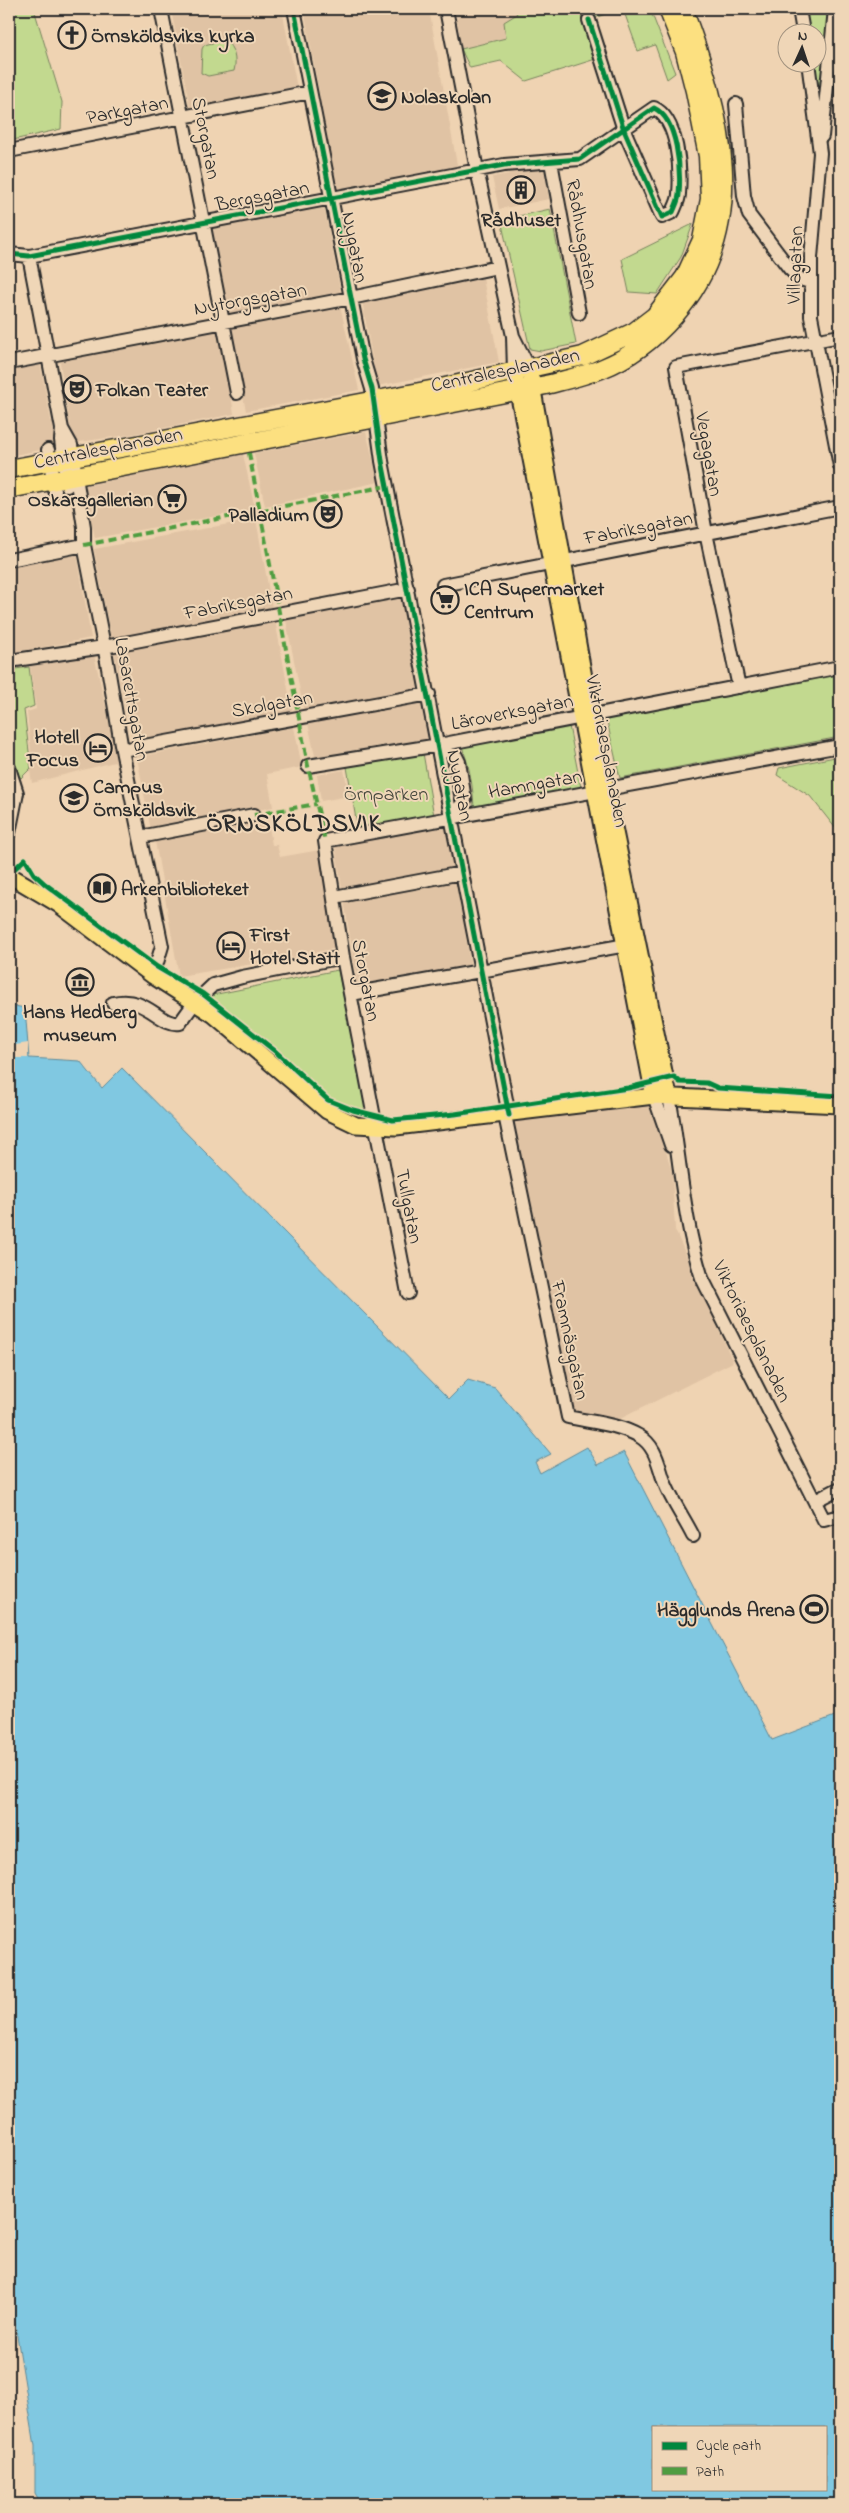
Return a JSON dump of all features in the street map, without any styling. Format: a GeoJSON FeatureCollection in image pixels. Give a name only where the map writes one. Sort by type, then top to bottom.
{"type":"FeatureCollection","features":[{"type":"Feature","properties":{"kind":"highway","name":"Centralesplanaden"},"geometry":{"type":"LineString","coordinates":[[9,489],[65,482],[372,410],[522,370],[583,356],[634,332],[655,316],[672,297],[685,277],[699,248],[707,220],[710,199],[708,156],[684,52],[668,9]]}},
{"type":"Feature","properties":{"kind":"highway","name":"Centralesplanaden"},"geometry":{"type":"LineString","coordinates":[[9,469],[58,456],[525,389],[602,368],[643,345],[681,308],[697,285],[709,263],[716,243],[722,214],[724,179],[722,154],[708,87],[684,9]]}},
{"type":"Feature","properties":{"kind":"main road","name":"Viktoriaesplanaden"},"geometry":{"type":"LineString","coordinates":[[522,370],[586,715],[662,1096]]}},
{"type":"Feature","properties":{"kind":"main road"},"geometry":{"type":"LineString","coordinates":[[9,876],[58,904],[153,976],[195,1002],[238,1034],[327,1112],[356,1125],[374,1120],[396,1127],[662,1096],[840,1106]]}},
{"type":"Feature","properties":{"kind":"street","name":"Storgatan"},"geometry":{"type":"LineString","coordinates":[[161,9],[184,117],[237,393]]}},
{"type":"Feature","properties":{"kind":"street","name":"Nygatan"},"geometry":{"type":"LineString","coordinates":[[294,9],[439,745]]}},
{"type":"Feature","properties":{"kind":"street","name":"Viktoriaesplanaden"},"geometry":{"type":"LineString","coordinates":[[446,9],[477,170],[522,370]]}},
{"type":"Feature","properties":{"kind":"street"},"geometry":{"type":"LineString","coordinates":[[799,9],[801,22]]}},
{"type":"Feature","properties":{"kind":"street"},"geometry":{"type":"LineString","coordinates":[[820,153],[827,104],[836,9]]}},
{"type":"Feature","properties":{"kind":"street"},"geometry":{"type":"LineString","coordinates":[[589,20],[624,130],[662,217],[673,212],[680,196],[675,137],[662,111],[654,108],[624,130]]}},
{"type":"Feature","properties":{"kind":"street","name":"Villagatan"},"geometry":{"type":"LineString","coordinates":[[809,72],[820,153],[810,282],[810,316],[840,466]]}},
{"type":"Feature","properties":{"kind":"street","name":"Parkgatan"},"geometry":{"type":"LineString","coordinates":[[9,151],[310,92]]}},
{"type":"Feature","properties":{"kind":"street"},"geometry":{"type":"LineString","coordinates":[[736,104],[744,196],[749,215],[789,268],[800,279],[810,282]]}},
{"type":"Feature","properties":{"kind":"street","name":"Bergsgatan"},"geometry":{"type":"LineString","coordinates":[[9,254],[29,256],[477,170],[532,161],[551,162],[580,159],[624,130]]}},
{"type":"Feature","properties":{"kind":"street","name":"Rådhusgatan"},"geometry":{"type":"LineString","coordinates":[[551,162],[579,313]]}},
{"type":"Feature","properties":{"kind":"street","name":"Lasarettsgatan"},"geometry":{"type":"LineString","coordinates":[[29,256],[62,429],[58,456],[76,529],[84,545],[122,750],[162,946],[153,976]]}},
{"type":"Feature","properties":{"kind":"street","name":"Nytorgsgatan"},"geometry":{"type":"LineString","coordinates":[[9,363],[351,298],[498,266]]}},
{"type":"Feature","properties":{"kind":"street"},"geometry":{"type":"LineString","coordinates":[[815,340],[840,336]]}},
{"type":"Feature","properties":{"kind":"street","name":"Vegagatan"},"geometry":{"type":"LineString","coordinates":[[739,687],[706,533],[676,367],[815,340]]}},
{"type":"Feature","properties":{"kind":"street","name":"Fabriksgatan"},"geometry":{"type":"LineString","coordinates":[[443,585],[840,506]]}},
{"type":"Feature","properties":{"kind":"street"},"geometry":{"type":"LineString","coordinates":[[9,560],[84,545]]}},
{"type":"Feature","properties":{"kind":"street","name":"Fabriksgatan"},"geometry":{"type":"LineString","coordinates":[[9,661],[104,646],[408,589]]}},
{"type":"Feature","properties":{"kind":"street","name":"Läroverksgatan"},"geometry":{"type":"LineString","coordinates":[[308,766],[439,745],[840,667]]}},
{"type":"Feature","properties":{"kind":"street","name":"Skolgatan"},"geometry":{"type":"LineString","coordinates":[[122,750],[428,694]]}},
{"type":"Feature","properties":{"kind":"street"},"geometry":{"type":"LineString","coordinates":[[439,745],[456,756],[459,762],[465,800],[452,818]]}},
{"type":"Feature","properties":{"kind":"street","name":"Hamngatan"},"geometry":{"type":"LineString","coordinates":[[325,841],[840,746]]}},
{"type":"Feature","properties":{"kind":"street"},"geometry":{"type":"LineString","coordinates":[[9,768],[17,793],[9,833]]}},
{"type":"Feature","properties":{"kind":"street"},"geometry":{"type":"LineString","coordinates":[[140,837],[254,815]]}},
{"type":"Feature","properties":{"kind":"street","name":"Nygatan"},"geometry":{"type":"LineString","coordinates":[[452,818],[507,1115]]}},
{"type":"Feature","properties":{"kind":"street","name":"Storgatan"},"geometry":{"type":"LineString","coordinates":[[325,841],[343,957],[374,1120]]}},
{"type":"Feature","properties":{"kind":"street"},"geometry":{"type":"LineString","coordinates":[[334,898],[462,874]]}},
{"type":"Feature","properties":{"kind":"street"},"geometry":{"type":"LineString","coordinates":[[350,994],[631,944]]}},
{"type":"Feature","properties":{"kind":"street"},"geometry":{"type":"LineString","coordinates":[[113,1003],[126,1000],[135,1002],[176,1023],[183,1021],[195,1002],[213,985],[242,976],[343,957]]}},
{"type":"Feature","properties":{"kind":"street","name":"Viktoriaesplanaden"},"geometry":{"type":"LineString","coordinates":[[662,1096],[680,1171],[697,1263],[702,1278],[824,1520],[840,1516]]}},
{"type":"Feature","properties":{"kind":"street","name":"Framnäsgatan"},"geometry":{"type":"LineString","coordinates":[[507,1115],[568,1417],[629,1431],[647,1442],[655,1453],[662,1469],[664,1481],[693,1536]]}},
{"type":"Feature","properties":{"kind":"street","name":"Tullgatan"},"geometry":{"type":"LineString","coordinates":[[374,1120],[408,1293]]}},
{"type":"Feature","properties":{"kind":"street"},"geometry":{"type":"LineString","coordinates":[[815,1500],[840,1488]]}},
{"type":"Feature","properties":{"kind":"shaded area"},"geometry":{"type":"Polygon","coordinates":[[[171,9],[282,9],[297,88],[190,108],[171,9]]]}},
{"type":"Feature","properties":{"kind":"shaded area","name":"Nolaskolan"},"geometry":{"type":"Polygon","coordinates":[[[304,9],[429,9],[458,170],[337,192],[304,9]]]}},
{"type":"Feature","properties":{"kind":"shaded area"},"geometry":{"type":"Polygon","coordinates":[[[456,9],[514,9],[517,14],[506,38],[461,49],[456,9]]]}},
{"type":"Feature","properties":{"kind":"shaded area"},"geometry":{"type":"Polygon","coordinates":[[[544,167],[549,199],[499,209],[492,177],[544,167]]]}},
{"type":"Feature","properties":{"kind":"shaded area"},"geometry":{"type":"Polygon","coordinates":[[[323,201],[341,294],[226,318],[208,222],[323,201]]]}},
{"type":"Feature","properties":{"kind":"shaded area"},"geometry":{"type":"Polygon","coordinates":[[[483,278],[499,362],[377,386],[362,300],[483,278]]]}},
{"type":"Feature","properties":{"kind":"shaded area"},"geometry":{"type":"Polygon","coordinates":[[[340,305],[359,390],[246,411],[228,323],[340,305]]]}},
{"type":"Feature","properties":{"kind":"shaded area"},"geometry":{"type":"Polygon","coordinates":[[[220,324],[234,414],[134,434],[73,443],[60,363],[62,359],[220,324]]]}},
{"type":"Feature","properties":{"kind":"shaded area"},"geometry":{"type":"Polygon","coordinates":[[[40,363],[56,447],[9,456],[9,368],[40,363]]]}},
{"type":"Feature","properties":{"kind":"shaded area"},"geometry":{"type":"Polygon","coordinates":[[[366,432],[379,482],[265,506],[254,453],[366,432]]]}},
{"type":"Feature","properties":{"kind":"shaded area","name":"Oskarsgallerian"},"geometry":{"type":"Polygon","coordinates":[[[243,454],[255,509],[95,538],[84,486],[243,454]]]}},
{"type":"Feature","properties":{"kind":"shaded area"},"geometry":{"type":"Polygon","coordinates":[[[256,519],[273,613],[112,643],[94,549],[256,519]]]}},
{"type":"Feature","properties":{"kind":"shaded area"},"geometry":{"type":"Polygon","coordinates":[[[77,554],[91,638],[9,654],[9,568],[77,554]]]}},
{"type":"Feature","properties":{"kind":"shaded area"},"geometry":{"type":"Polygon","coordinates":[[[400,594],[418,690],[304,711],[285,615],[400,594]]]}},
{"type":"Feature","properties":{"kind":"shaded area"},"geometry":{"type":"Polygon","coordinates":[[[275,620],[293,715],[133,746],[114,651],[275,620]]]}},
{"type":"Feature","properties":{"kind":"shaded area"},"geometry":{"type":"Polygon","coordinates":[[[94,655],[118,761],[32,783],[28,758],[31,752],[27,712],[36,709],[30,666],[94,655]]]}},
{"type":"Feature","properties":{"kind":"shaded area"},"geometry":{"type":"Polygon","coordinates":[[[420,700],[428,741],[316,761],[307,718],[420,700]]]}},
{"type":"Feature","properties":{"kind":"shaded area"},"geometry":{"type":"Polygon","coordinates":[[[294,727],[302,767],[267,774],[273,807],[151,831],[137,757],[294,727]]]}},
{"type":"Feature","properties":{"kind":"shaded area"},"geometry":{"type":"Polygon","coordinates":[[[344,770],[349,796],[321,801],[317,775],[344,770]]]}},
{"type":"Feature","properties":{"kind":"shaded area"},"geometry":{"type":"Polygon","coordinates":[[[268,820],[272,845],[277,845],[280,857],[320,850],[337,948],[179,976],[155,841],[268,820]]]}},
{"type":"Feature","properties":{"kind":"shaded area"},"geometry":{"type":"Polygon","coordinates":[[[447,825],[471,968],[358,986],[335,845],[447,825]]]}},
{"type":"Feature","properties":{"kind":"shaded area"},"geometry":{"type":"Polygon","coordinates":[[[652,1104],[672,1172],[675,1230],[733,1362],[612,1423],[571,1415],[514,1121],[652,1104]]]}},
{"type":"Feature","properties":{"kind":"green space"},"geometry":{"type":"Polygon","coordinates":[[[9,9],[34,9],[62,102],[61,129],[9,141],[9,9]]]}},
{"type":"Feature","properties":{"kind":"green space"},"geometry":{"type":"Polygon","coordinates":[[[514,9],[619,9],[589,20],[602,57],[526,81],[501,61],[470,68],[461,49],[506,38],[504,22],[517,14],[514,9]]]}},
{"type":"Feature","properties":{"kind":"green space"},"geometry":{"type":"Polygon","coordinates":[[[623,9],[650,9],[675,73],[667,79],[655,45],[638,51],[623,9]]]}},
{"type":"Feature","properties":{"kind":"green space"},"geometry":{"type":"Polygon","coordinates":[[[804,9],[828,9],[826,39],[826,22],[806,22],[804,9]]]}},
{"type":"Feature","properties":{"kind":"green space"},"geometry":{"type":"Polygon","coordinates":[[[225,40],[234,54],[234,71],[208,76],[201,73],[202,49],[204,45],[225,40]]]}},
{"type":"Feature","properties":{"kind":"green space"},"geometry":{"type":"Polygon","coordinates":[[[814,72],[824,72],[821,113],[814,72]]]}},
{"type":"Feature","properties":{"kind":"green space"},"geometry":{"type":"Polygon","coordinates":[[[550,209],[576,344],[541,351],[530,349],[501,220],[550,209]]]}},
{"type":"Feature","properties":{"kind":"green space"},"geometry":{"type":"Polygon","coordinates":[[[693,224],[681,257],[657,294],[629,292],[622,259],[693,224]]]}},
{"type":"Feature","properties":{"kind":"green space"},"geometry":{"type":"Polygon","coordinates":[[[29,667],[34,706],[24,710],[31,768],[21,778],[9,762],[9,670],[29,667]]]}},
{"type":"Feature","properties":{"kind":"green space"},"geometry":{"type":"Polygon","coordinates":[[[840,671],[840,737],[620,778],[606,717],[840,671]]]}},
{"type":"Feature","properties":{"kind":"green space"},"geometry":{"type":"Polygon","coordinates":[[[569,726],[581,788],[474,808],[471,777],[462,747],[569,726]]]}},
{"type":"Feature","properties":{"kind":"green space","name":"Örnparken"},"geometry":{"type":"Polygon","coordinates":[[[423,753],[434,816],[358,831],[347,767],[423,753]]]}},
{"type":"Feature","properties":{"kind":"green space"},"geometry":{"type":"Polygon","coordinates":[[[840,756],[840,834],[810,796],[777,775],[779,768],[840,756]]]}},
{"type":"Feature","properties":{"kind":"green space"},"geometry":{"type":"Polygon","coordinates":[[[338,970],[366,1108],[361,1119],[343,1116],[314,1096],[275,1056],[207,996],[338,970]]]}},
{"type":"Feature","properties":{"kind":"water"},"geometry":{"type":"Polygon","coordinates":[[[9,1005],[25,1008],[29,1058],[80,1061],[102,1088],[122,1068],[449,1399],[468,1380],[495,1388],[551,1454],[535,1462],[540,1473],[587,1447],[598,1465],[624,1452],[772,1740],[840,1714],[840,2504],[41,2504],[35,2493],[35,2446],[13,2311],[9,2261],[9,1005]]]}},
{"type":"Feature","properties":{"kind":"pier"},"geometry":{"type":"Polygon","coordinates":[[[28,1043],[28,1058],[9,1058],[9,1046],[28,1043]]]}},
{"type":"Feature","properties":{"kind":"marked path"},"geometry":{"type":"LineString","coordinates":[[249,453],[308,766],[325,841]]}},
{"type":"Feature","properties":{"kind":"marked path"},"geometry":{"type":"LineString","coordinates":[[84,545],[387,486]]}},
{"type":"Feature","properties":{"kind":"marked path"},"geometry":{"type":"LineString","coordinates":[[254,815],[316,804]]}},
{"type":"Feature","properties":{"kind":"cycle path"},"geometry":{"type":"LineString","coordinates":[[294,9],[363,359],[372,389],[382,461],[509,1115]]}},
{"type":"Feature","properties":{"kind":"cycle path"},"geometry":{"type":"LineString","coordinates":[[9,254],[29,256],[504,165],[580,159],[654,108],[662,114],[673,134],[679,172],[679,196],[677,203],[673,212],[662,217],[624,130],[589,20]]}},
{"type":"Feature","properties":{"kind":"cycle path"},"geometry":{"type":"LineString","coordinates":[[9,874],[25,859],[34,874],[45,884],[157,967],[203,994],[275,1051],[328,1100],[353,1110],[393,1120],[455,1114],[628,1088],[674,1077],[680,1082],[707,1083],[718,1088],[840,1096]]}},
{"type":"Feature","properties":{"kind":"place","name":"Örnsköldsviks kyrka"},"geometry":{"type":"Point","coordinates":[72,35]}},
{"type":"Feature","properties":{"kind":"place","name":"Nolaskolan"},"geometry":{"type":"Point","coordinates":[382,96]}},
{"type":"Feature","properties":{"kind":"place","name":"Rådhuset"},"geometry":{"type":"Point","coordinates":[521,190]}},
{"type":"Feature","properties":{"kind":"place","name":"Folkan Teater"},"geometry":{"type":"Point","coordinates":[77,389]}},
{"type":"Feature","properties":{"kind":"place","name":"Oskarsgallerian"},"geometry":{"type":"Point","coordinates":[172,499]}},
{"type":"Feature","properties":{"kind":"place","name":"Palladium"},"geometry":{"type":"Point","coordinates":[328,514]}},
{"type":"Feature","properties":{"kind":"place","name":"ICA Supermarket Centrum"},"geometry":{"type":"Point","coordinates":[445,600]}},
{"type":"Feature","properties":{"kind":"place","name":"Hotell Focus"},"geometry":{"type":"Point","coordinates":[98,748]}},
{"type":"Feature","properties":{"kind":"place","name":"Campus Örnsköldsvik"},"geometry":{"type":"Point","coordinates":[74,798]}},
{"type":"Feature","properties":{"kind":"place","name":"Arkenbiblioteket"},"geometry":{"type":"Point","coordinates":[102,888]}},
{"type":"Feature","properties":{"kind":"place","name":"First Hotel Statt"},"geometry":{"type":"Point","coordinates":[231,946]}},
{"type":"Feature","properties":{"kind":"place","name":"Hans Hedberg museum"},"geometry":{"type":"Point","coordinates":[80,982]}},
{"type":"Feature","properties":{"kind":"place","name":"Hägglunds Arena"},"geometry":{"type":"Point","coordinates":[814,1609]}},
{"type":"Feature","properties":{"kind":"district","name":"ÖRNSKÖLDSVIK"},"geometry":{"type":"Point","coordinates":[294,822]}}]}
